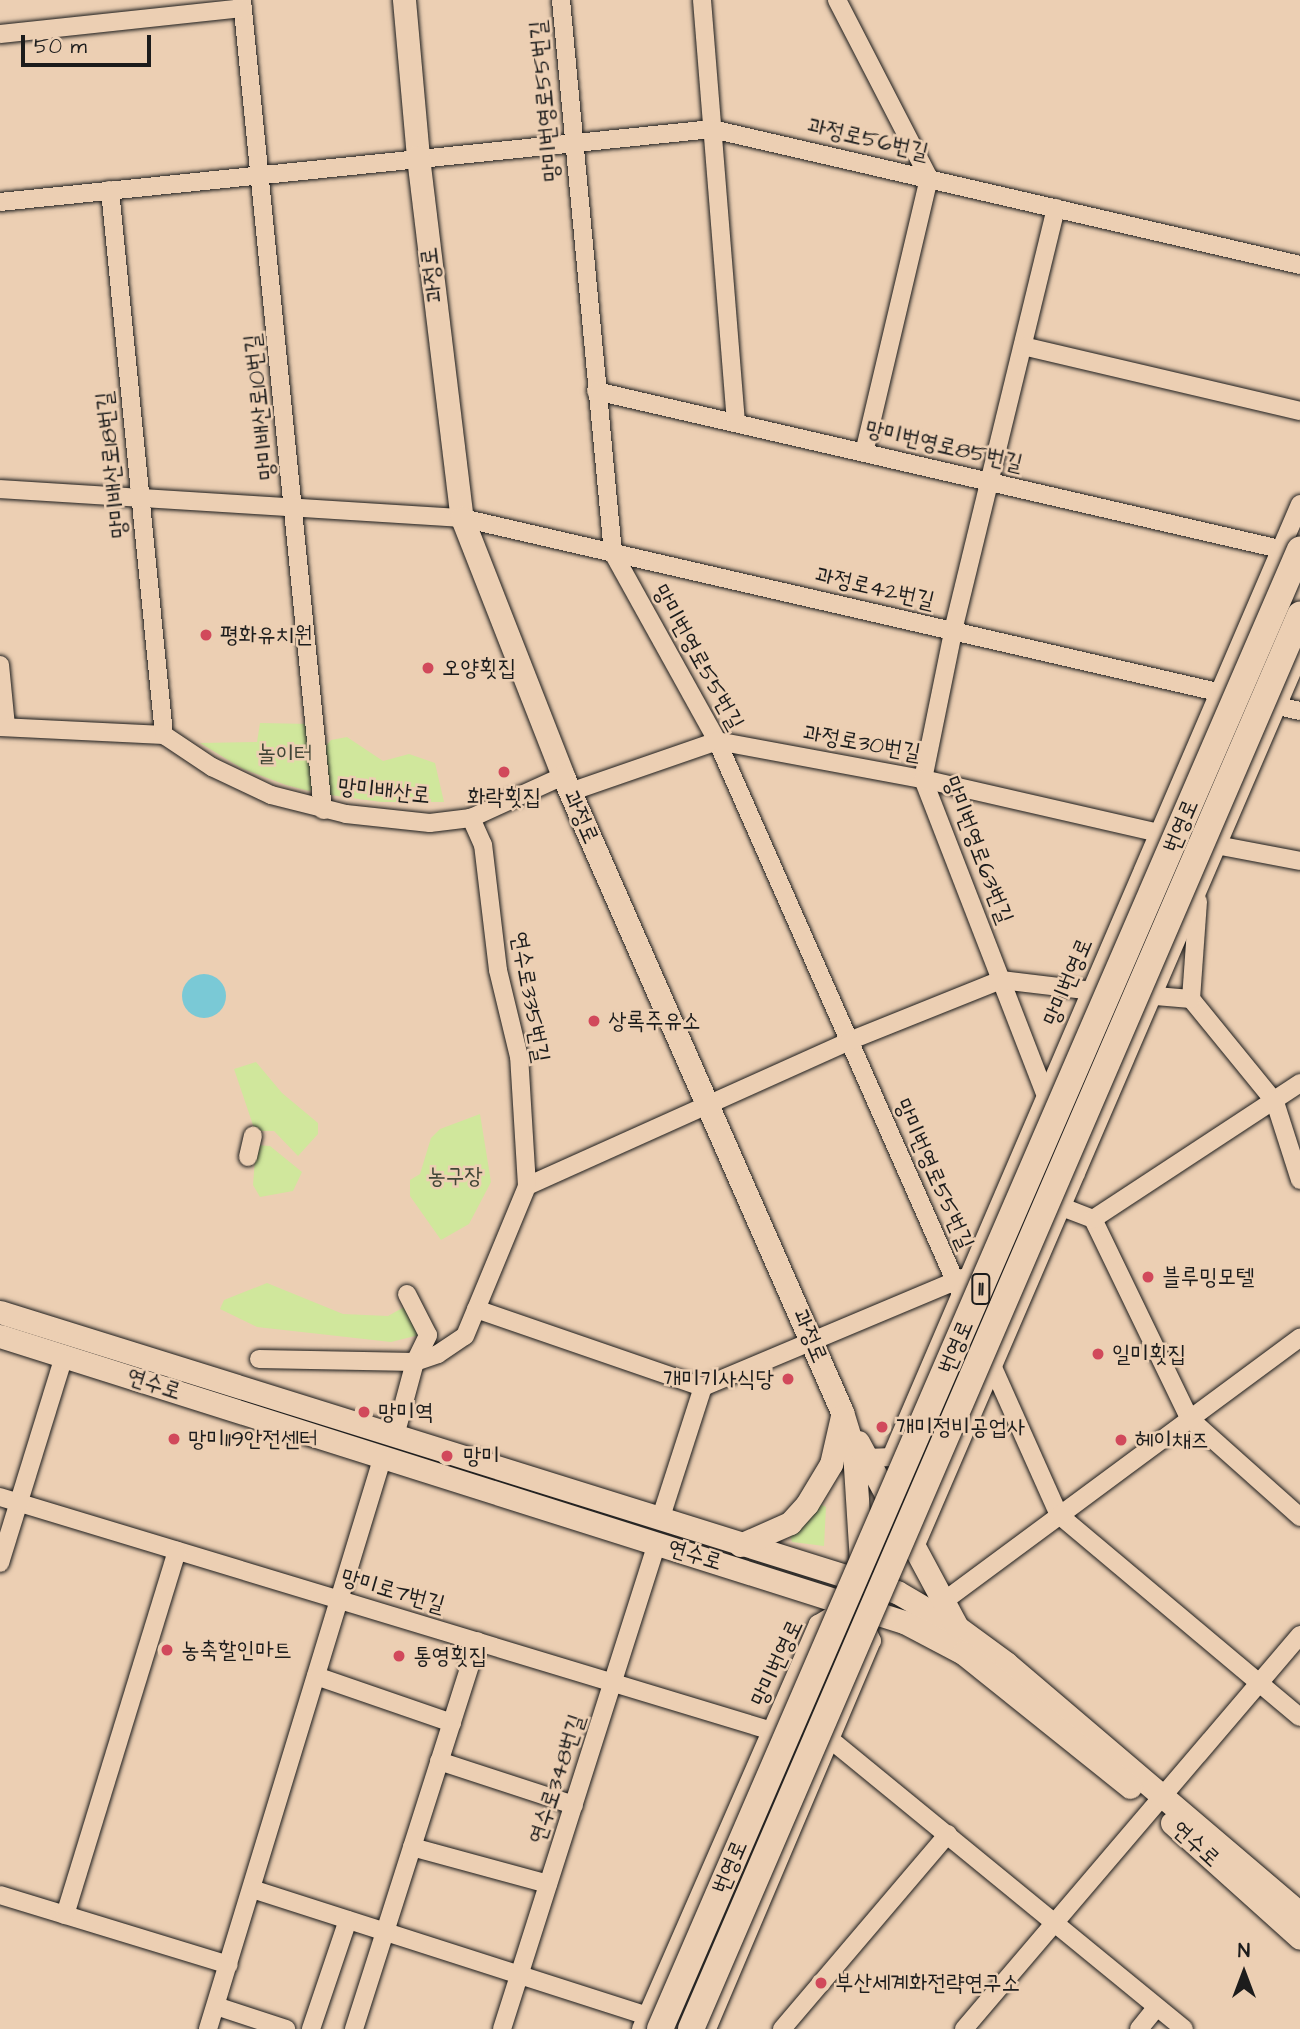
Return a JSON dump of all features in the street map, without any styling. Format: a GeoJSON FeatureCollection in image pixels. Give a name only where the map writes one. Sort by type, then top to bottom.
{"type":"FeatureCollection","features":[{"type":"Feature","properties":{"kind":"highway","name":"번영로"},"geometry":{"type":"LineString","coordinates":[[649,2025],[1290,549]]}},
{"type":"Feature","properties":{"kind":"highway","name":"번영로"},"geometry":{"type":"LineString","coordinates":[[691,2029],[1300,615]]}},
{"type":"Feature","properties":{"kind":"main road","name":"과정로"},"geometry":{"type":"LineString","coordinates":[[404,0],[418,157],[462,518],[567,784],[709,1103],[842,1412],[855,1464],[862,1579],[855,1603]]}},
{"type":"Feature","properties":{"kind":"main road","name":"연수로"},"geometry":{"type":"LineString","coordinates":[[0,1312],[389,1446],[659,1532],[855,1603],[963,1653],[1157,1799],[1300,1913]]}},
{"type":"Feature","properties":{"kind":"main road","name":"연수로"},"geometry":{"type":"LineString","coordinates":[[0,1336],[389,1446]]}},
{"type":"Feature","properties":{"kind":"main road"},"geometry":{"type":"LineString","coordinates":[[842,1412],[957,1627]]}},
{"type":"Feature","properties":{"kind":"main road"},"geometry":{"type":"LineString","coordinates":[[740,1545],[790,1523],[807,1504],[831,1464],[842,1412]]}},
{"type":"Feature","properties":{"kind":"main road","name":"연수로"},"geometry":{"type":"LineString","coordinates":[[659,1532],[740,1545],[862,1579],[908,1598],[957,1627],[1157,1799],[1300,1938]]}},
{"type":"Feature","properties":{"kind":"street","name":"망미번영로55번길"},"geometry":{"type":"LineString","coordinates":[[561,0],[572,142],[613,553],[717,741],[849,1041],[961,1283],[992,1367],[1059,1516]]}},
{"type":"Feature","properties":{"kind":"street"},"geometry":{"type":"LineString","coordinates":[[702,0],[736,423]]}},
{"type":"Feature","properties":{"kind":"street"},"geometry":{"type":"LineString","coordinates":[[837,0],[929,178],[864,452]]}},
{"type":"Feature","properties":{"kind":"street"},"geometry":{"type":"LineString","coordinates":[[0,34],[243,4]]}},
{"type":"Feature","properties":{"kind":"street","name":"망미배산로10번길"},"geometry":{"type":"LineString","coordinates":[[243,4],[296,508],[323,810]]}},
{"type":"Feature","properties":{"kind":"street","name":"과정로56번길"},"geometry":{"type":"LineString","coordinates":[[0,202],[418,157],[712,129],[1300,265]]}},
{"type":"Feature","properties":{"kind":"street","name":"망미배산로18번길"},"geometry":{"type":"LineString","coordinates":[[110,190],[164,735]]}},
{"type":"Feature","properties":{"kind":"street","name":"망미번영로63번길"},"geometry":{"type":"LineString","coordinates":[[1056,208],[953,632],[923,779],[1076,1173]]}},
{"type":"Feature","properties":{"kind":"street"},"geometry":{"type":"LineString","coordinates":[[1023,345],[1300,411]]}},
{"type":"Feature","properties":{"kind":"street","name":"망미번영로85번길"},"geometry":{"type":"LineString","coordinates":[[597,391],[1290,549]]}},
{"type":"Feature","properties":{"kind":"street","name":"과정로42번길"},"geometry":{"type":"LineString","coordinates":[[0,489],[462,518],[1300,711]]}},
{"type":"Feature","properties":{"kind":"street","name":"망미번영로"},"geometry":{"type":"LineString","coordinates":[[867,1458],[891,1457],[961,1283],[1046,1096],[1219,693],[1290,549],[1300,504]]}},
{"type":"Feature","properties":{"kind":"street"},"geometry":{"type":"LineString","coordinates":[[915,1548],[1300,653]]}},
{"type":"Feature","properties":{"kind":"street"},"geometry":{"type":"LineString","coordinates":[[0,665],[3,726],[164,735]]}},
{"type":"Feature","properties":{"kind":"street","name":"망미배산로"},"geometry":{"type":"LineString","coordinates":[[164,735],[212,767],[271,795],[323,810],[430,823],[471,818],[567,784]]}},
{"type":"Feature","properties":{"kind":"street","name":"과정로30번길"},"geometry":{"type":"LineString","coordinates":[[567,784],[717,741],[923,779],[1217,846],[1300,862]]}},
{"type":"Feature","properties":{"kind":"street","name":"연수로335번길"},"geometry":{"type":"LineString","coordinates":[[415,1362],[438,1354],[465,1336],[527,1186],[519,1057],[498,970],[483,845],[471,818]]}},
{"type":"Feature","properties":{"kind":"street"},"geometry":{"type":"LineString","coordinates":[[1199,887],[1191,999],[1275,1102],[1300,1180]]}},
{"type":"Feature","properties":{"kind":"street"},"geometry":{"type":"LineString","coordinates":[[527,1186],[849,1041],[1001,980],[1091,992],[1191,999]]}},
{"type":"Feature","properties":{"kind":"street"},"geometry":{"type":"LineString","coordinates":[[1093,1219],[1275,1102],[1300,1083]]}},
{"type":"Feature","properties":{"kind":"street"},"geometry":{"type":"LineString","coordinates":[[248,1157],[253,1136]]}},
{"type":"Feature","properties":{"kind":"street"},"geometry":{"type":"LineString","coordinates":[[1062,1206],[1093,1219],[1189,1419],[1300,1517]]}},
{"type":"Feature","properties":{"kind":"street"},"geometry":{"type":"LineString","coordinates":[[476,1309],[703,1387],[811,1338],[961,1283],[1028,1285]]}},
{"type":"Feature","properties":{"kind":"street"},"geometry":{"type":"LineString","coordinates":[[208,2029],[339,1601],[415,1362],[428,1335],[407,1294]]}},
{"type":"Feature","properties":{"kind":"street"},"geometry":{"type":"LineString","coordinates":[[944,1601],[1300,1338]]}},
{"type":"Feature","properties":{"kind":"street"},"geometry":{"type":"LineString","coordinates":[[0,1563],[64,1356]]}},
{"type":"Feature","properties":{"kind":"street"},"geometry":{"type":"LineString","coordinates":[[259,1359],[415,1362]]}},
{"type":"Feature","properties":{"kind":"street","name":"연수로"},"geometry":{"type":"LineString","coordinates":[[659,1532],[703,1387]]}},
{"type":"Feature","properties":{"kind":"street","name":"망미로7번길"},"geometry":{"type":"LineString","coordinates":[[0,1497],[772,1731]]}},
{"type":"Feature","properties":{"kind":"street"},"geometry":{"type":"LineString","coordinates":[[1059,1516],[1300,1717]]}},
{"type":"Feature","properties":{"kind":"street","name":"연수로348번길"},"geometry":{"type":"LineString","coordinates":[[502,2029],[659,1532]]}},
{"type":"Feature","properties":{"kind":"street"},"geometry":{"type":"LineString","coordinates":[[65,1915],[177,1551]]}},
{"type":"Feature","properties":{"kind":"street"},"geometry":{"type":"LineString","coordinates":[[707,2029],[873,1641],[855,1603]]}},
{"type":"Feature","properties":{"kind":"street"},"geometry":{"type":"LineString","coordinates":[[855,1603],[805,1725],[831,1740],[1184,2029]]}},
{"type":"Feature","properties":{"kind":"street","name":"망미번영로"},"geometry":{"type":"LineString","coordinates":[[649,2025],[818,1624],[855,1603]]}},
{"type":"Feature","properties":{"kind":"street"},"geometry":{"type":"LineString","coordinates":[[964,2029],[1157,1799],[1300,1635]]}},
{"type":"Feature","properties":{"kind":"street"},"geometry":{"type":"LineString","coordinates":[[354,2029],[478,1641]]}},
{"type":"Feature","properties":{"kind":"street"},"geometry":{"type":"LineString","coordinates":[[316,1676],[452,1723]]}},
{"type":"Feature","properties":{"kind":"street"},"geometry":{"type":"LineString","coordinates":[[439,1761],[574,1805]]}},
{"type":"Feature","properties":{"kind":"street"},"geometry":{"type":"LineString","coordinates":[[782,2029],[948,1834]]}},
{"type":"Feature","properties":{"kind":"street"},"geometry":{"type":"LineString","coordinates":[[412,1847],[548,1884]]}},
{"type":"Feature","properties":{"kind":"street"},"geometry":{"type":"LineString","coordinates":[[252,1889],[519,1975],[649,2025]]}},
{"type":"Feature","properties":{"kind":"street"},"geometry":{"type":"LineString","coordinates":[[0,1895],[229,1965]]}},
{"type":"Feature","properties":{"kind":"street"},"geometry":{"type":"LineString","coordinates":[[311,2029],[348,1920]]}},
{"type":"Feature","properties":{"kind":"street"},"geometry":{"type":"LineString","coordinates":[[216,2006],[286,2029]]}},
{"type":"Feature","properties":{"kind":"street"},"geometry":{"type":"LineString","coordinates":[[1139,2029],[1157,2007]]}},
{"type":"Feature","properties":{"kind":"green space","name":"놀이터"},"geometry":{"type":"Polygon","coordinates":[[[260,723],[311,724],[317,787],[309,791],[243,769],[200,743],[257,742],[260,723]]]}},
{"type":"Feature","properties":{"kind":"green space"},"geometry":{"type":"Polygon","coordinates":[[[347,737],[383,761],[409,754],[435,763],[444,802],[381,802],[330,795],[325,747],[331,740],[347,737]]]}},
{"type":"Feature","properties":{"kind":"green space"},"geometry":{"type":"Polygon","coordinates":[[[256,1062],[282,1093],[318,1123],[318,1134],[298,1156],[274,1131],[255,1131],[234,1069],[256,1062]]]}},
{"type":"Feature","properties":{"kind":"green space","name":"농구장"},"geometry":{"type":"Polygon","coordinates":[[[480,1114],[491,1182],[469,1224],[441,1240],[410,1196],[410,1180],[420,1174],[431,1138],[440,1129],[480,1114]]]}},
{"type":"Feature","properties":{"kind":"green space"},"geometry":{"type":"Polygon","coordinates":[[[256,1145],[270,1146],[302,1172],[293,1191],[260,1197],[253,1185],[256,1145]]]}},
{"type":"Feature","properties":{"kind":"green space"},"geometry":{"type":"Polygon","coordinates":[[[267,1283],[343,1314],[388,1316],[404,1307],[419,1335],[391,1342],[257,1327],[220,1309],[224,1300],[267,1283]]]}},
{"type":"Feature","properties":{"kind":"green space"},"geometry":{"type":"Polygon","coordinates":[[[820,1504],[826,1507],[824,1546],[792,1542],[790,1535],[820,1504]]]}},
{"type":"Feature","properties":{"kind":"water"},"geometry":{"type":"Polygon","coordinates":[[[204,974],[219,981],[226,996],[219,1011],[204,1018],[189,1011],[182,996],[189,981],[204,974]]]}},
{"type":"Feature","properties":{"kind":"place","name":"평화유치원"},"geometry":{"type":"Point","coordinates":[206,635]}},
{"type":"Feature","properties":{"kind":"place","name":"오양횟집"},"geometry":{"type":"Point","coordinates":[428,668]}},
{"type":"Feature","properties":{"kind":"place","name":"화락횟집"},"geometry":{"type":"Point","coordinates":[504,772]}},
{"type":"Feature","properties":{"kind":"place","name":"상록주유소"},"geometry":{"type":"Point","coordinates":[594,1021]}},
{"type":"Feature","properties":{"kind":"place","name":"블루밍모텔"},"geometry":{"type":"Point","coordinates":[1148,1277]}},
{"type":"Feature","properties":{"kind":"place","name":"일미횟집"},"geometry":{"type":"Point","coordinates":[1098,1354]}},
{"type":"Feature","properties":{"kind":"place","name":"개미기사식당"},"geometry":{"type":"Point","coordinates":[788,1379]}},
{"type":"Feature","properties":{"kind":"place","name":"망미역"},"geometry":{"type":"Point","coordinates":[364,1412]}},
{"type":"Feature","properties":{"kind":"place","name":"개미정비공업사"},"geometry":{"type":"Point","coordinates":[882,1427]}},
{"type":"Feature","properties":{"kind":"place","name":"망미119안전센터"},"geometry":{"type":"Point","coordinates":[174,1439]}},
{"type":"Feature","properties":{"kind":"place","name":"헤이채즈"},"geometry":{"type":"Point","coordinates":[1121,1440]}},
{"type":"Feature","properties":{"kind":"place","name":"망미"},"geometry":{"type":"Point","coordinates":[447,1456]}},
{"type":"Feature","properties":{"kind":"place","name":"농축할인마트"},"geometry":{"type":"Point","coordinates":[167,1650]}},
{"type":"Feature","properties":{"kind":"place","name":"통영횟집"},"geometry":{"type":"Point","coordinates":[399,1656]}},
{"type":"Feature","properties":{"kind":"place","name":"부산세계화전략연구소"},"geometry":{"type":"Point","coordinates":[821,1983]}}]}
